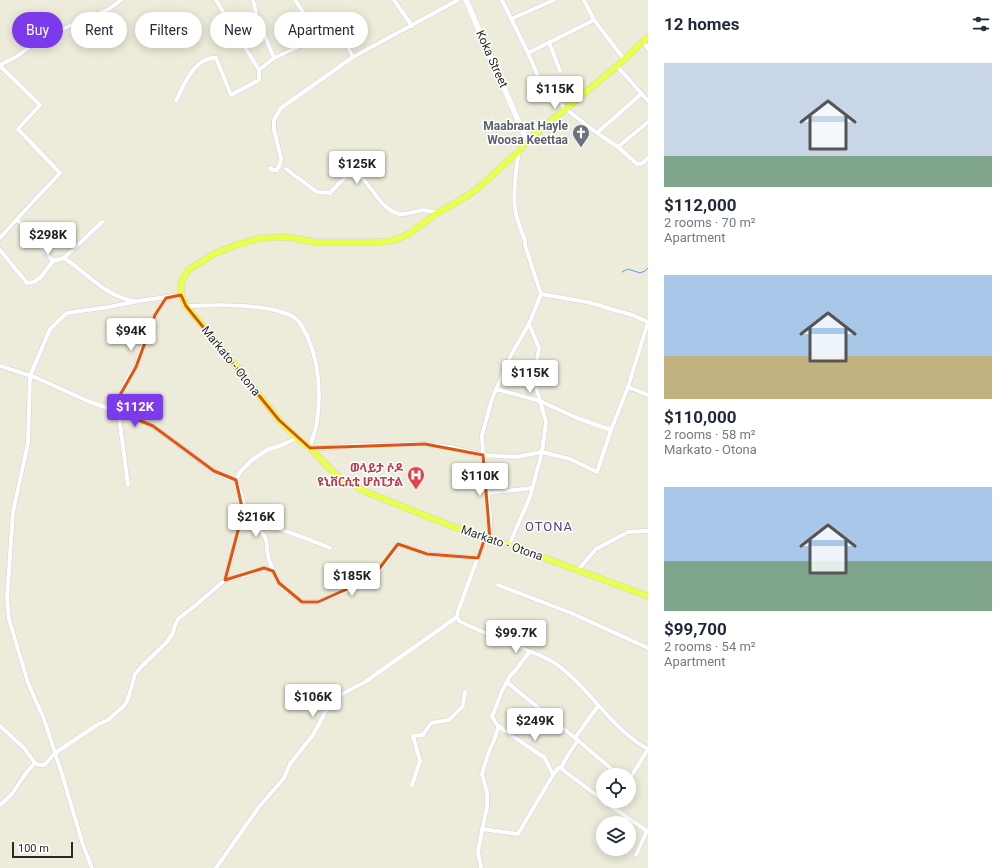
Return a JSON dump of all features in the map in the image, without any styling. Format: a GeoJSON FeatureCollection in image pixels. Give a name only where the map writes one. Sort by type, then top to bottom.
{"type":"FeatureCollection","features":[{"type":"Feature","properties":{"kind":"main road","name":"Koka Street"},"geometry":{"type":"LineString","coordinates":[[466,0],[527,141]]}},
{"type":"Feature","properties":{"kind":"main road","name":"Markato - Otona"},"geometry":{"type":"LineString","coordinates":[[646,39],[617,66],[527,141],[519,152],[477,189],[436,213],[409,234],[392,240],[378,242],[313,242],[288,237],[260,238],[236,245],[214,254],[188,270],[181,282],[181,295],[186,306],[279,420],[297,438],[310,448],[332,472],[342,479],[366,492],[454,527],[509,545],[648,596]]}},
{"type":"Feature","properties":{"kind":"street"},"geometry":{"type":"LineString","coordinates":[[0,238],[60,173],[18,129],[40,105],[0,65],[16,57],[35,43],[108,9],[121,0]]}},
{"type":"Feature","properties":{"kind":"street"},"geometry":{"type":"LineString","coordinates":[[176,101],[182,88],[196,67],[212,58],[216,58],[231,95],[259,80],[259,70],[216,0]]}},
{"type":"Feature","properties":{"kind":"street"},"geometry":{"type":"LineString","coordinates":[[253,0],[257,17],[274,58]]}},
{"type":"Feature","properties":{"kind":"street"},"geometry":{"type":"LineString","coordinates":[[295,0],[303,12]]}},
{"type":"Feature","properties":{"kind":"street"},"geometry":{"type":"LineString","coordinates":[[394,0],[412,26]]}},
{"type":"Feature","properties":{"kind":"street"},"geometry":{"type":"LineString","coordinates":[[270,168],[277,170],[280,164],[281,158],[274,130],[274,120],[281,108],[353,57],[458,0]]}},
{"type":"Feature","properties":{"kind":"street"},"geometry":{"type":"LineString","coordinates":[[502,0],[540,81],[566,109],[618,147],[637,164],[641,164],[648,158]]}},
{"type":"Feature","properties":{"kind":"street"},"geometry":{"type":"LineString","coordinates":[[511,19],[554,0]]}},
{"type":"Feature","properties":{"kind":"street"},"geometry":{"type":"LineString","coordinates":[[584,0],[594,20],[624,59]]}},
{"type":"Feature","properties":{"kind":"street"},"geometry":{"type":"LineString","coordinates":[[528,53],[594,20]]}},
{"type":"Feature","properties":{"kind":"street"},"geometry":{"type":"LineString","coordinates":[[646,39],[648,49]]}},
{"type":"Feature","properties":{"kind":"street"},"geometry":{"type":"LineString","coordinates":[[549,42],[560,71]]}},
{"type":"Feature","properties":{"kind":"street"},"geometry":{"type":"LineString","coordinates":[[259,70],[274,58],[296,48]]}},
{"type":"Feature","properties":{"kind":"street"},"geometry":{"type":"LineString","coordinates":[[348,48],[353,57]]}},
{"type":"Feature","properties":{"kind":"street"},"geometry":{"type":"LineString","coordinates":[[617,66],[648,101]]}},
{"type":"Feature","properties":{"kind":"street"},"geometry":{"type":"LineString","coordinates":[[597,133],[641,94]]}},
{"type":"Feature","properties":{"kind":"street"},"geometry":{"type":"LineString","coordinates":[[618,147],[648,122]]}},
{"type":"Feature","properties":{"kind":"street"},"geometry":{"type":"LineString","coordinates":[[519,152],[514,200],[516,213],[541,294],[529,324],[511,355],[496,389],[482,435],[482,455],[490,515],[488,538],[478,558],[457,617],[459,621],[464,624],[530,651],[558,665],[582,686],[598,706],[632,740],[648,749],[636,769]]}},
{"type":"Feature","properties":{"kind":"street"},"geometry":{"type":"LineString","coordinates":[[286,169],[317,192],[330,193],[352,170],[363,179],[384,206],[391,211],[400,214],[418,210],[436,213]]}},
{"type":"Feature","properties":{"kind":"street"},"geometry":{"type":"LineString","coordinates":[[17,219],[53,261]]}},
{"type":"Feature","properties":{"kind":"street"},"geometry":{"type":"LineString","coordinates":[[0,250],[27,283],[34,282],[41,277],[53,261],[64,258],[102,222]]}},
{"type":"Feature","properties":{"kind":"street"},"geometry":{"type":"LineString","coordinates":[[64,258],[74,264],[93,281],[116,295],[125,299],[138,301]]}},
{"type":"Feature","properties":{"kind":"street"},"geometry":{"type":"LineString","coordinates":[[186,306],[222,304],[262,307],[294,316],[303,327],[316,360],[319,385],[317,422],[310,448],[358,445],[425,444],[450,447],[482,455],[516,457],[542,452],[570,459],[597,472],[611,430],[628,387],[648,322],[632,315],[587,302],[541,294]]}},
{"type":"Feature","properties":{"kind":"street"},"geometry":{"type":"LineString","coordinates":[[92,868],[83,845],[56,753],[44,719],[28,683],[9,619],[7,599],[13,512],[28,443],[30,376],[50,329],[67,313],[181,295]]}},
{"type":"Feature","properties":{"kind":"street"},"geometry":{"type":"LineString","coordinates":[[128,485],[120,424],[120,395],[128,378],[136,367],[155,315],[166,298]]}},
{"type":"Feature","properties":{"kind":"street"},"geometry":{"type":"LineString","coordinates":[[509,545],[530,497],[542,452],[546,422],[534,380],[539,348],[529,324]]}},
{"type":"Feature","properties":{"kind":"street"},"geometry":{"type":"LineString","coordinates":[[0,366],[37,378],[90,402],[153,426],[214,472],[236,480]]}},
{"type":"Feature","properties":{"kind":"street"},"geometry":{"type":"LineString","coordinates":[[628,387],[648,394]]}},
{"type":"Feature","properties":{"kind":"street"},"geometry":{"type":"LineString","coordinates":[[496,389],[540,401],[577,418],[611,430]]}},
{"type":"Feature","properties":{"kind":"street"},"geometry":{"type":"LineString","coordinates":[[225,580],[243,512],[243,499],[236,480],[240,472],[252,460],[267,450],[297,438]]}},
{"type":"Feature","properties":{"kind":"street"},"geometry":{"type":"LineString","coordinates":[[488,493],[532,488]]}},
{"type":"Feature","properties":{"kind":"street"},"geometry":{"type":"LineString","coordinates":[[243,502],[266,539],[268,556],[279,583],[302,602],[318,602],[372,578],[379,571],[398,544],[427,554],[478,558]]}},
{"type":"Feature","properties":{"kind":"street"},"geometry":{"type":"LineString","coordinates":[[257,523],[299,536],[330,548]]}},
{"type":"Feature","properties":{"kind":"street"},"geometry":{"type":"LineString","coordinates":[[578,570],[596,549],[628,532],[648,531]]}},
{"type":"Feature","properties":{"kind":"street"},"geometry":{"type":"LineString","coordinates":[[0,726],[24,748],[39,766],[44,765],[56,753],[97,725],[108,720],[125,704],[136,674],[173,633],[179,618],[225,580],[246,575],[264,568],[273,571]]}},
{"type":"Feature","properties":{"kind":"street"},"geometry":{"type":"LineString","coordinates":[[498,585],[571,613],[648,648]]}},
{"type":"Feature","properties":{"kind":"street"},"geometry":{"type":"LineString","coordinates":[[216,868],[259,807],[284,778],[290,764],[313,735],[327,709],[342,694],[365,682],[457,617]]}},
{"type":"Feature","properties":{"kind":"street"},"geometry":{"type":"LineString","coordinates":[[530,651],[515,672],[510,676],[502,691],[492,717],[498,726],[545,758],[553,775]]}},
{"type":"Feature","properties":{"kind":"street"},"geometry":{"type":"LineString","coordinates":[[507,682],[611,768]]}},
{"type":"Feature","properties":{"kind":"street"},"geometry":{"type":"LineString","coordinates":[[412,786],[420,761],[413,736],[423,734],[431,723],[449,720],[463,706],[465,692]]}},
{"type":"Feature","properties":{"kind":"street"},"geometry":{"type":"LineString","coordinates":[[482,829],[518,834],[553,775],[559,767],[561,768],[576,739],[598,706]]}},
{"type":"Feature","properties":{"kind":"street"},"geometry":{"type":"LineString","coordinates":[[481,868],[478,851],[487,807],[487,793],[482,774],[498,726]]}},
{"type":"Feature","properties":{"kind":"street"},"geometry":{"type":"LineString","coordinates":[[0,805],[12,794],[26,773],[36,763]]}},
{"type":"Feature","properties":{"kind":"street"},"geometry":{"type":"LineString","coordinates":[[561,768],[596,795]]}},
{"type":"Feature","properties":{"kind":"street"},"geometry":{"type":"LineString","coordinates":[[614,808],[625,816]]}},
{"type":"Feature","properties":{"kind":"street"},"geometry":{"type":"LineString","coordinates":[[636,823],[647,831],[636,855]]}},
{"type":"Feature","properties":{"kind":"highlighted area"},"geometry":{"type":"Polygon","coordinates":[[[181,295],[186,306],[279,420],[310,448],[425,444],[483,455],[490,539],[485,538],[478,558],[427,554],[398,544],[372,578],[318,602],[302,602],[279,583],[273,571],[264,568],[225,580],[243,512],[236,480],[214,471],[153,426],[119,412],[120,395],[136,367],[155,315],[166,298],[181,295]]]}},
{"type":"Feature","properties":{"kind":"waterway"},"geometry":{"type":"LineString","coordinates":[[622,272],[628,269],[640,273],[648,268]]}},
{"type":"Feature","properties":{"kind":"place","name":"Maabraat Hayle Woosa Keettaa"},"geometry":{"type":"Point","coordinates":[581,148]}},
{"type":"Feature","properties":{"kind":"place","name":"ወላይታ ሶዶ ዩኒቨርሲቲ ሆስፒታል"},"geometry":{"type":"Point","coordinates":[416,490]}},
{"type":"Feature","properties":{"kind":"district","name":"OTONA"},"geometry":{"type":"Point","coordinates":[549,526]}}]}
